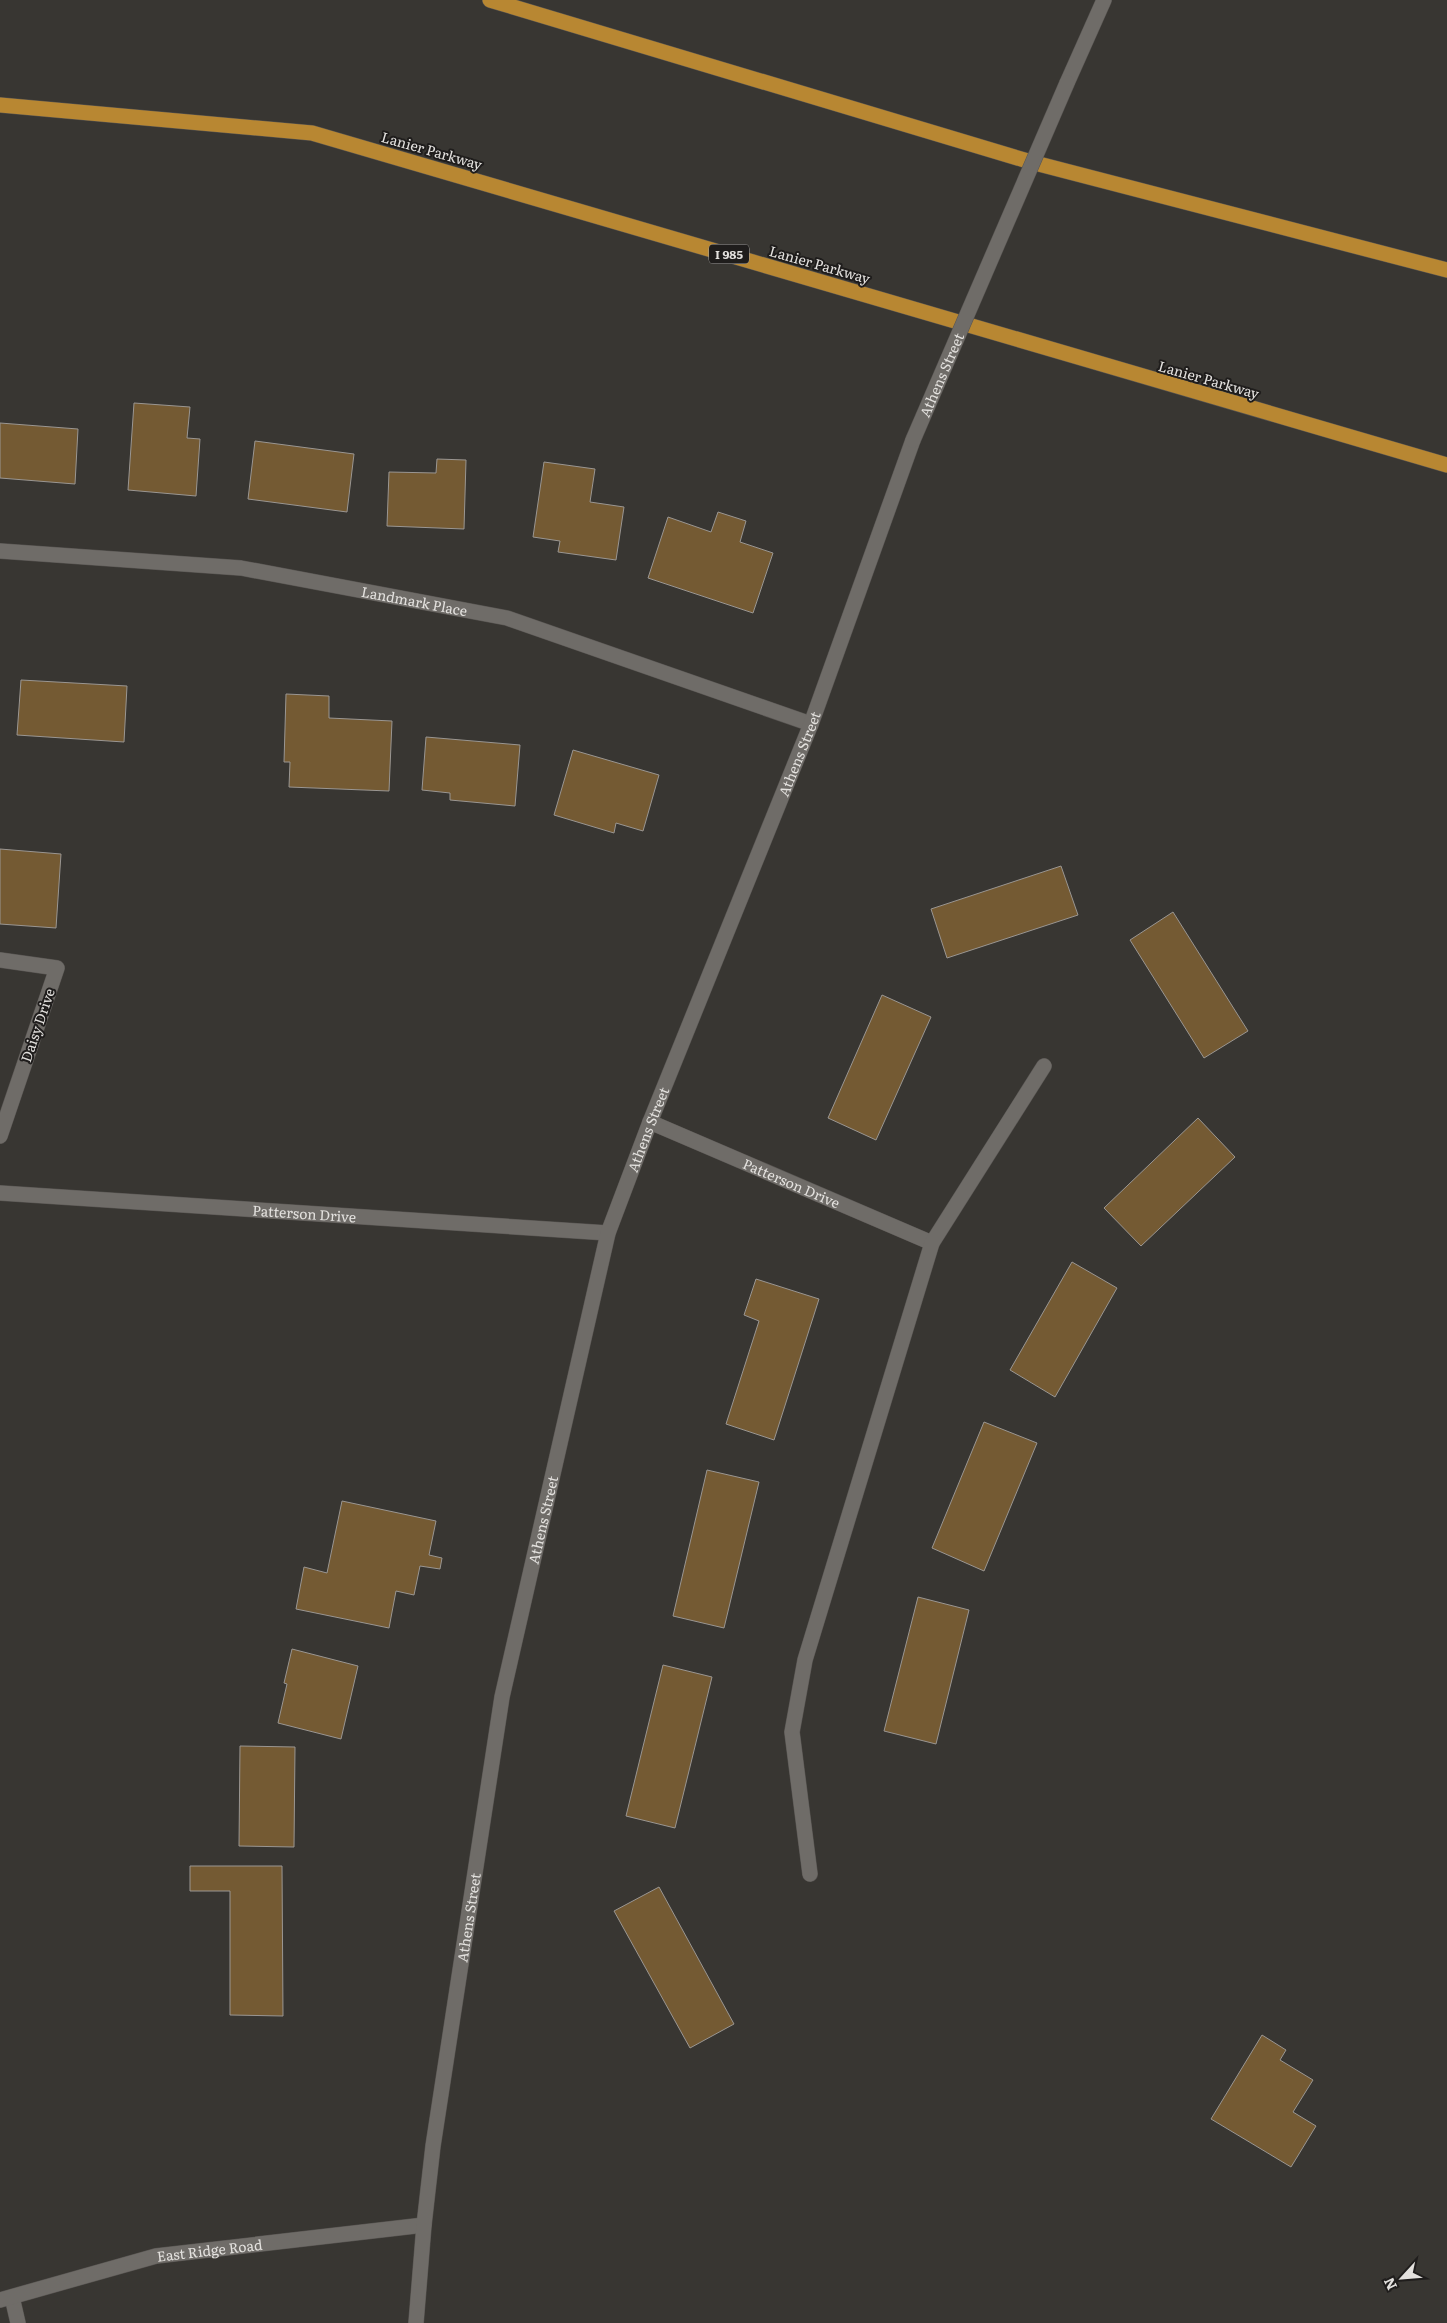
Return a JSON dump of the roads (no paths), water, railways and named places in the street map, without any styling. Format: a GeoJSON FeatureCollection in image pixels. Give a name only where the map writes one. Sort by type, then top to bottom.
{"type":"FeatureCollection","features":[{"type":"Feature","properties":{"kind":"highway"},"geometry":{"type":"LineString","coordinates":[[490,0],[1031,162],[1447,270]]}},
{"type":"Feature","properties":{"kind":"highway","name":"Lanier Parkway"},"geometry":{"type":"LineString","coordinates":[[0,105],[312,132],[1447,465]]}},
{"type":"Feature","properties":{"kind":"street","name":"Athens Street"},"geometry":{"type":"LineString","coordinates":[[416,2323],[424,2225],[434,2146],[502,1697],[608,1233],[650,1122],[811,724],[913,440],[1104,0]]}},
{"type":"Feature","properties":{"kind":"street","name":"Landmark Place"},"geometry":{"type":"LineString","coordinates":[[0,551],[241,568],[507,618],[811,724]]}},
{"type":"Feature","properties":{"kind":"street","name":"Daisy Drive"},"geometry":{"type":"LineString","coordinates":[[0,960],[57,968],[0,1136]]}},
{"type":"Feature","properties":{"kind":"street"},"geometry":{"type":"LineString","coordinates":[[810,1874],[792,1732],[805,1660],[932,1243],[1044,1066]]}},
{"type":"Feature","properties":{"kind":"street","name":"Patterson Drive"},"geometry":{"type":"LineString","coordinates":[[650,1122],[932,1243]]}},
{"type":"Feature","properties":{"kind":"street","name":"Patterson Drive"},"geometry":{"type":"LineString","coordinates":[[0,1193],[608,1233]]}},
{"type":"Feature","properties":{"kind":"street","name":"East Ridge Road"},"geometry":{"type":"LineString","coordinates":[[6,2298],[156,2256],[424,2225]]}},
{"type":"Feature","properties":{"kind":"street"},"geometry":{"type":"LineString","coordinates":[[6,2298],[18,2323]]}}]}
